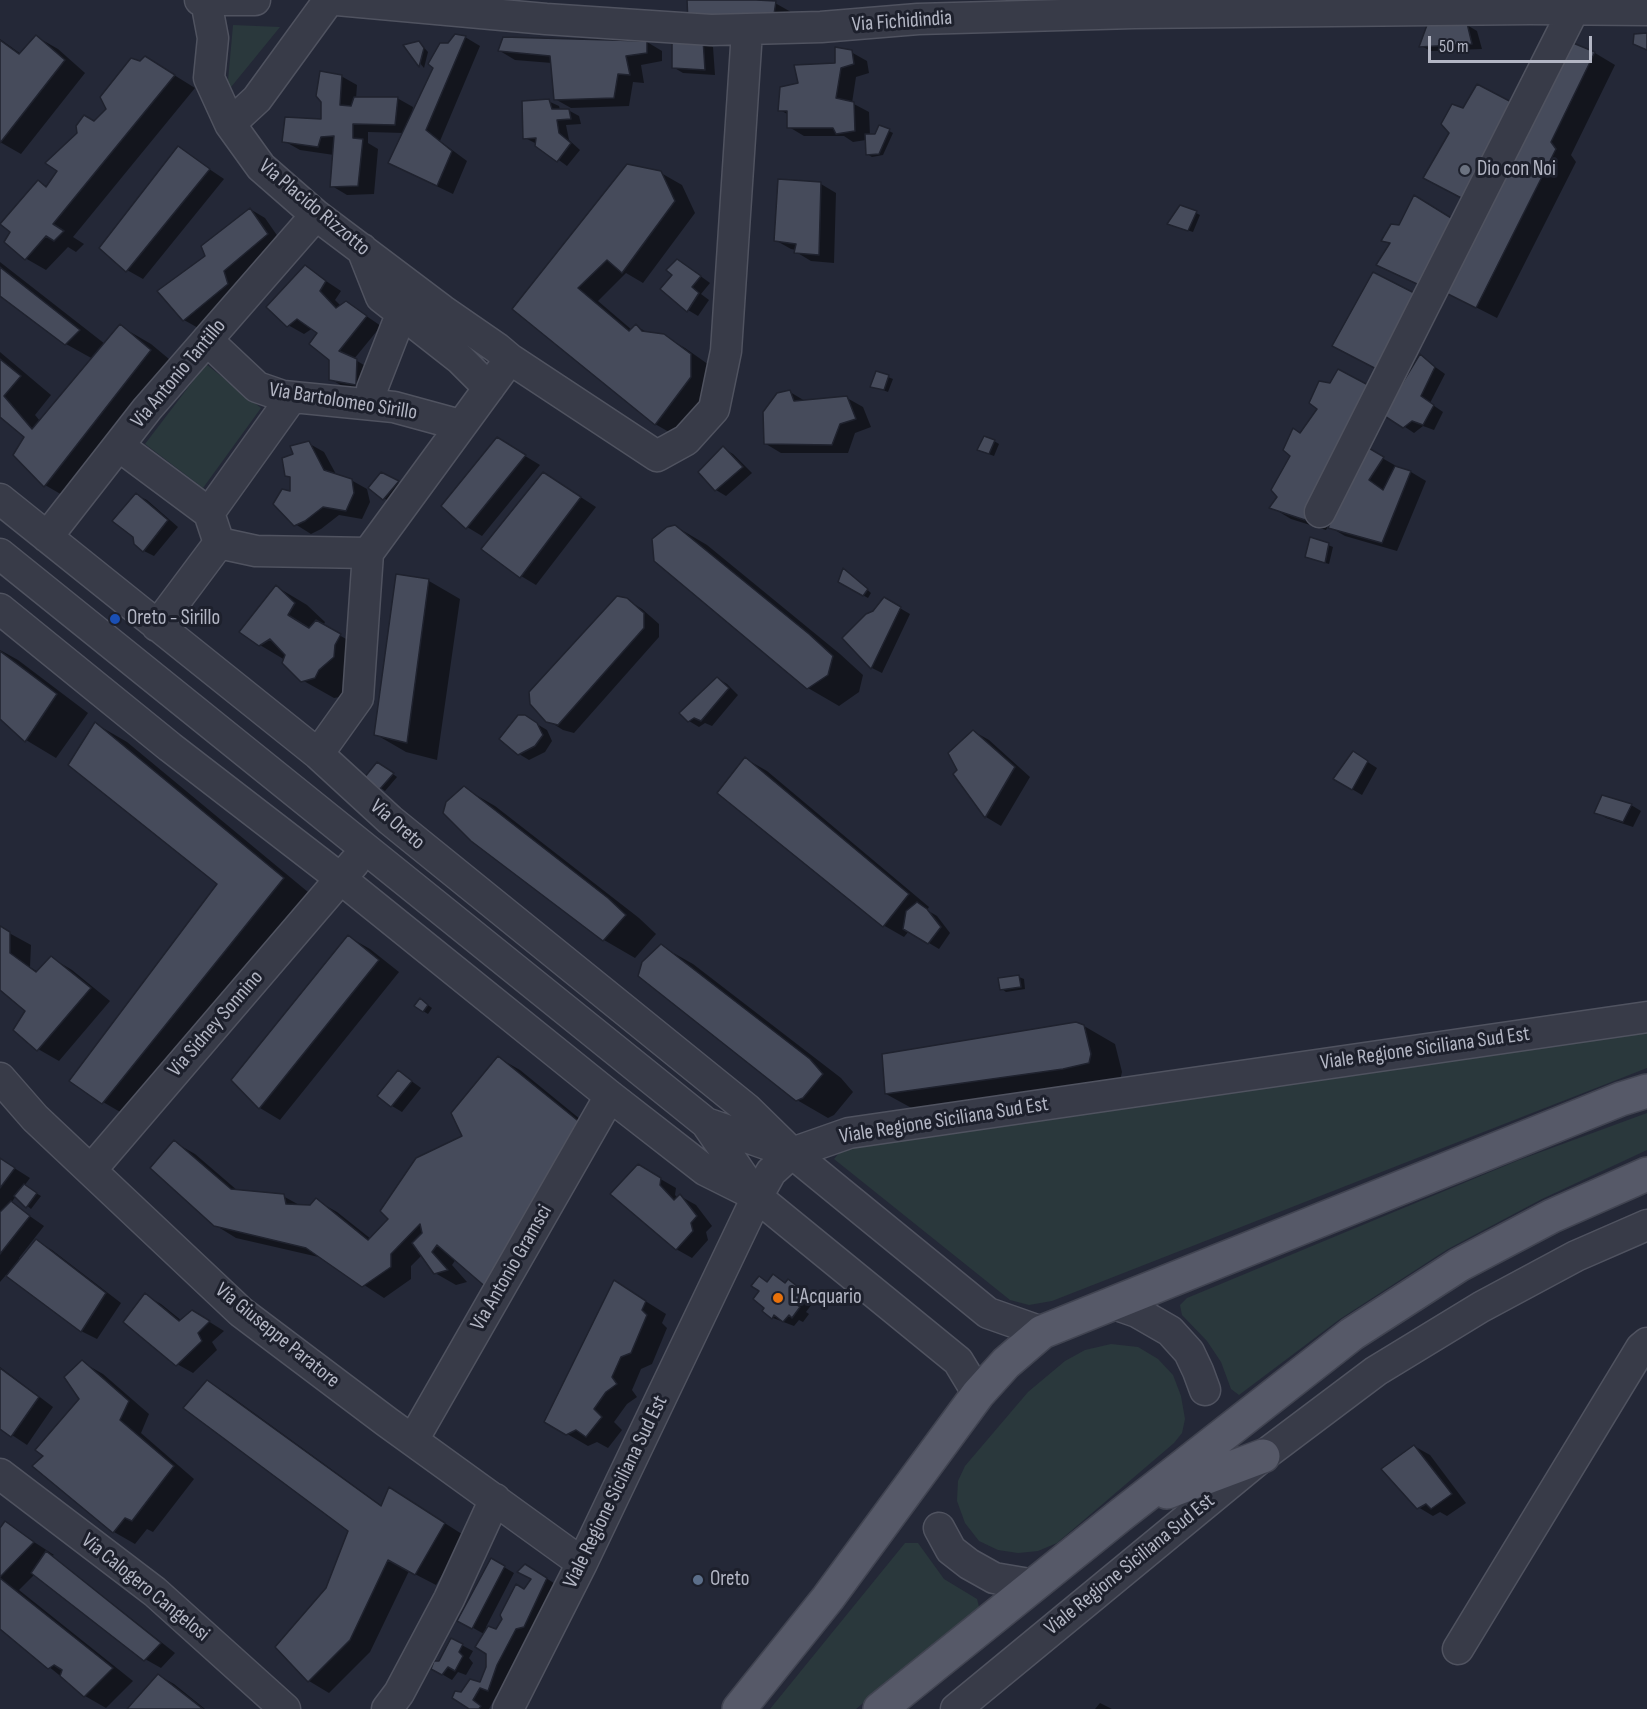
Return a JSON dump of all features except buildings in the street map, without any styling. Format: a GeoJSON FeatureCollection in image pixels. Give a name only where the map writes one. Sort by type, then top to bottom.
{"type":"FeatureCollection","features":[{"type":"Feature","properties":{"kind":"main road"},"geometry":{"type":"LineString","coordinates":[[739,1709],[828,1598],[978,1394],[1006,1364],[1042,1332],[1647,1091]]}},
{"type":"Feature","properties":{"kind":"main road","name":"Viale Regione Siciliana Sud Est"},"geometry":{"type":"LineString","coordinates":[[880,1709],[1122,1514],[1352,1334],[1459,1265],[1552,1216],[1647,1174]]}},
{"type":"Feature","properties":{"kind":"main road"},"geometry":{"type":"LineString","coordinates":[[1122,1514],[1181,1486],[1263,1456]]}},
{"type":"Feature","properties":{"kind":"street"},"geometry":{"type":"LineString","coordinates":[[200,0],[255,0]]}},
{"type":"Feature","properties":{"kind":"street","name":"Via Placido Rizzotto"},"geometry":{"type":"LineString","coordinates":[[206,0],[213,38],[209,78],[230,124],[261,167],[316,215],[510,359],[657,456],[686,440],[714,409],[726,351],[747,31]]}},
{"type":"Feature","properties":{"kind":"street"},"geometry":{"type":"LineString","coordinates":[[230,124],[257,99],[329,0]]}},
{"type":"Feature","properties":{"kind":"street","name":"Via Fichidindia"},"geometry":{"type":"LineString","coordinates":[[338,0],[512,16],[747,31],[918,19],[1134,13],[1647,10]]}},
{"type":"Feature","properties":{"kind":"street"},"geometry":{"type":"LineString","coordinates":[[1320,512],[1574,9]]}},
{"type":"Feature","properties":{"kind":"street","name":"Via Antonio Tantillo"},"geometry":{"type":"LineString","coordinates":[[47,537],[147,409],[316,215]]}},
{"type":"Feature","properties":{"kind":"street"},"geometry":{"type":"LineString","coordinates":[[362,249],[381,297],[460,359],[489,388]]}},
{"type":"Feature","properties":{"kind":"street"},"geometry":{"type":"LineString","coordinates":[[375,405],[372,389],[402,312]]}},
{"type":"Feature","properties":{"kind":"street","name":"Via Bartolomeo Sirillo"},"geometry":{"type":"LineString","coordinates":[[207,340],[256,387],[292,397],[394,407],[460,425]]}},
{"type":"Feature","properties":{"kind":"street"},"geometry":{"type":"LineString","coordinates":[[318,754],[358,698],[368,553],[510,359]]}},
{"type":"Feature","properties":{"kind":"street"},"geometry":{"type":"LineString","coordinates":[[209,513],[292,397]]}},
{"type":"Feature","properties":{"kind":"street"},"geometry":{"type":"LineString","coordinates":[[119,446],[209,513],[219,543]]}},
{"type":"Feature","properties":{"kind":"street","name":"Via Oreto"},"geometry":{"type":"LineString","coordinates":[[0,499],[318,754],[390,820],[747,1109],[792,1153]]}},
{"type":"Feature","properties":{"kind":"street"},"geometry":{"type":"LineString","coordinates":[[219,543],[256,551],[368,553]]}},
{"type":"Feature","properties":{"kind":"street"},"geometry":{"type":"LineString","coordinates":[[157,626],[219,543]]}},
{"type":"Feature","properties":{"kind":"street","name":"Via Oreto"},"geometry":{"type":"LineString","coordinates":[[0,554],[706,1122]]}},
{"type":"Feature","properties":{"kind":"street"},"geometry":{"type":"LineString","coordinates":[[0,609],[170,747],[341,879],[705,1170],[757,1197],[958,1361],[978,1394]]}},
{"type":"Feature","properties":{"kind":"street","name":"Via Sidney Sonnino"},"geometry":{"type":"LineString","coordinates":[[91,1170],[390,820]]}},
{"type":"Feature","properties":{"kind":"street","name":"Viale Regione Siciliana Sud Est"},"geometry":{"type":"LineString","coordinates":[[508,1709],[700,1337],[757,1197],[771,1172],[792,1153],[849,1133],[1647,1017]]}},
{"type":"Feature","properties":{"kind":"street","name":"Via Giuseppe Paratore"},"geometry":{"type":"LineString","coordinates":[[0,1078],[35,1118],[241,1312],[582,1563]]}},
{"type":"Feature","properties":{"kind":"street","name":"Via Antonio Gramsci"},"geometry":{"type":"LineString","coordinates":[[413,1440],[610,1096]]}},
{"type":"Feature","properties":{"kind":"street"},"geometry":{"type":"LineString","coordinates":[[706,1122],[792,1153],[988,1313],[1042,1332]]}},
{"type":"Feature","properties":{"kind":"street"},"geometry":{"type":"LineString","coordinates":[[706,1122],[757,1197]]}},
{"type":"Feature","properties":{"kind":"street","name":"Viale Regione Siciliana Sud Est"},"geometry":{"type":"LineString","coordinates":[[956,1709],[1263,1456],[1376,1371],[1481,1307],[1576,1256],[1647,1225]]}},
{"type":"Feature","properties":{"kind":"street"},"geometry":{"type":"LineString","coordinates":[[1114,1304],[1137,1312],[1170,1331],[1188,1352],[1205,1390]]}},
{"type":"Feature","properties":{"kind":"street"},"geometry":{"type":"LineString","coordinates":[[1458,1649],[1641,1348],[1647,1343]]}},
{"type":"Feature","properties":{"kind":"street","name":"Via Calogero Cangelosi"},"geometry":{"type":"LineString","coordinates":[[0,1474],[155,1592],[285,1709]]}},
{"type":"Feature","properties":{"kind":"street"},"geometry":{"type":"LineString","coordinates":[[387,1709],[399,1693],[449,1599],[495,1499]]}},
{"type":"Feature","properties":{"kind":"street"},"geometry":{"type":"LineString","coordinates":[[939,1528],[951,1550],[969,1564],[994,1578],[1035,1585]]}},
{"type":"Feature","properties":{"kind":"shaded area"},"geometry":{"type":"Polygon","coordinates":[[[233,25],[280,27],[227,92],[233,25]]]}},
{"type":"Feature","properties":{"kind":"shaded area"},"geometry":{"type":"Polygon","coordinates":[[[206,364],[261,408],[203,488],[145,444],[206,364]]]}},
{"type":"Feature","properties":{"kind":"shaded area"},"geometry":{"type":"Polygon","coordinates":[[[1647,1031],[1647,1068],[1052,1301],[1029,1305],[1010,1300],[834,1159],[845,1146],[1647,1031]]]}},
{"type":"Feature","properties":{"kind":"shaded area"},"geometry":{"type":"Polygon","coordinates":[[[1647,1113],[1647,1150],[1542,1199],[1448,1249],[1340,1319],[1239,1395],[1231,1389],[1221,1362],[1207,1341],[1182,1315],[1180,1305],[1187,1298],[1519,1160],[1647,1113]]]}},
{"type":"Feature","properties":{"kind":"shaded area"},"geometry":{"type":"Polygon","coordinates":[[[1111,1344],[1138,1347],[1158,1359],[1173,1375],[1181,1396],[1185,1419],[1182,1433],[1174,1443],[1057,1543],[1038,1551],[1018,1553],[998,1550],[979,1541],[965,1523],[957,1501],[958,1481],[965,1466],[1028,1392],[1065,1361],[1085,1350],[1111,1344]]]}},
{"type":"Feature","properties":{"kind":"shaded area"},"geometry":{"type":"Polygon","coordinates":[[[905,1543],[918,1543],[944,1579],[977,1599],[979,1607],[856,1709],[770,1709],[905,1543]]]}},
{"type":"Feature","properties":{"kind":"place","name":"Dio con Noi"},"geometry":{"type":"Point","coordinates":[1465,170]}},
{"type":"Feature","properties":{"kind":"place","name":"Oreto - Sirillo"},"geometry":{"type":"Point","coordinates":[115,619]}},
{"type":"Feature","properties":{"kind":"place","name":"L'Acquario"},"geometry":{"type":"Point","coordinates":[778,1298]}},
{"type":"Feature","properties":{"kind":"place","name":"Oreto"},"geometry":{"type":"Point","coordinates":[698,1580]}}]}
